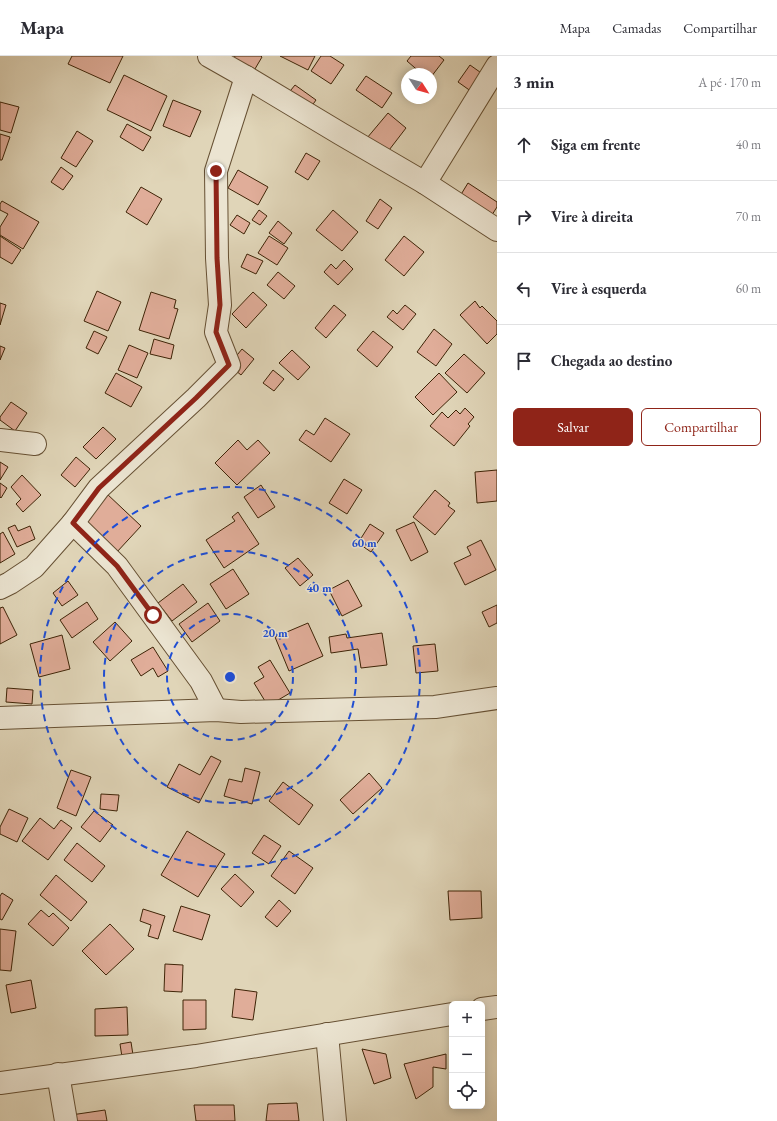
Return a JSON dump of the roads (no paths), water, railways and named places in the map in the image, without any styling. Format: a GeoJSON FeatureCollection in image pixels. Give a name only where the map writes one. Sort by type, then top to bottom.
{"type":"FeatureCollection","features":[{"type":"Feature","properties":{"kind":"street"},"geometry":{"type":"LineString","coordinates":[[209,56],[425,183],[497,230]]}},
{"type":"Feature","properties":{"kind":"street"},"geometry":{"type":"LineString","coordinates":[[425,183],[497,66]]}},
{"type":"Feature","properties":{"kind":"street"},"geometry":{"type":"LineString","coordinates":[[0,588],[10,583],[34,566],[73,523],[99,488],[196,398],[229,365],[216,332],[220,305],[217,258],[216,171],[246,77]]}},
{"type":"Feature","properties":{"kind":"street"},"geometry":{"type":"LineString","coordinates":[[0,440],[35,444]]}},
{"type":"Feature","properties":{"kind":"street"},"geometry":{"type":"LineString","coordinates":[[73,523],[117,566],[201,681],[216,710]]}},
{"type":"Feature","properties":{"kind":"street"},"geometry":{"type":"LineString","coordinates":[[0,718],[216,710],[242,712],[435,707],[497,698]]}},
{"type":"Feature","properties":{"kind":"street"},"geometry":{"type":"LineString","coordinates":[[485,1009],[497,1007]]}},
{"type":"Feature","properties":{"kind":"street"},"geometry":{"type":"LineString","coordinates":[[0,1083],[196,1056],[449,1014]]}},
{"type":"Feature","properties":{"kind":"street"},"geometry":{"type":"LineString","coordinates":[[327,1034],[336,1121]]}},
{"type":"Feature","properties":{"kind":"street"},"geometry":{"type":"LineString","coordinates":[[58,1074],[66,1121]]}}]}
